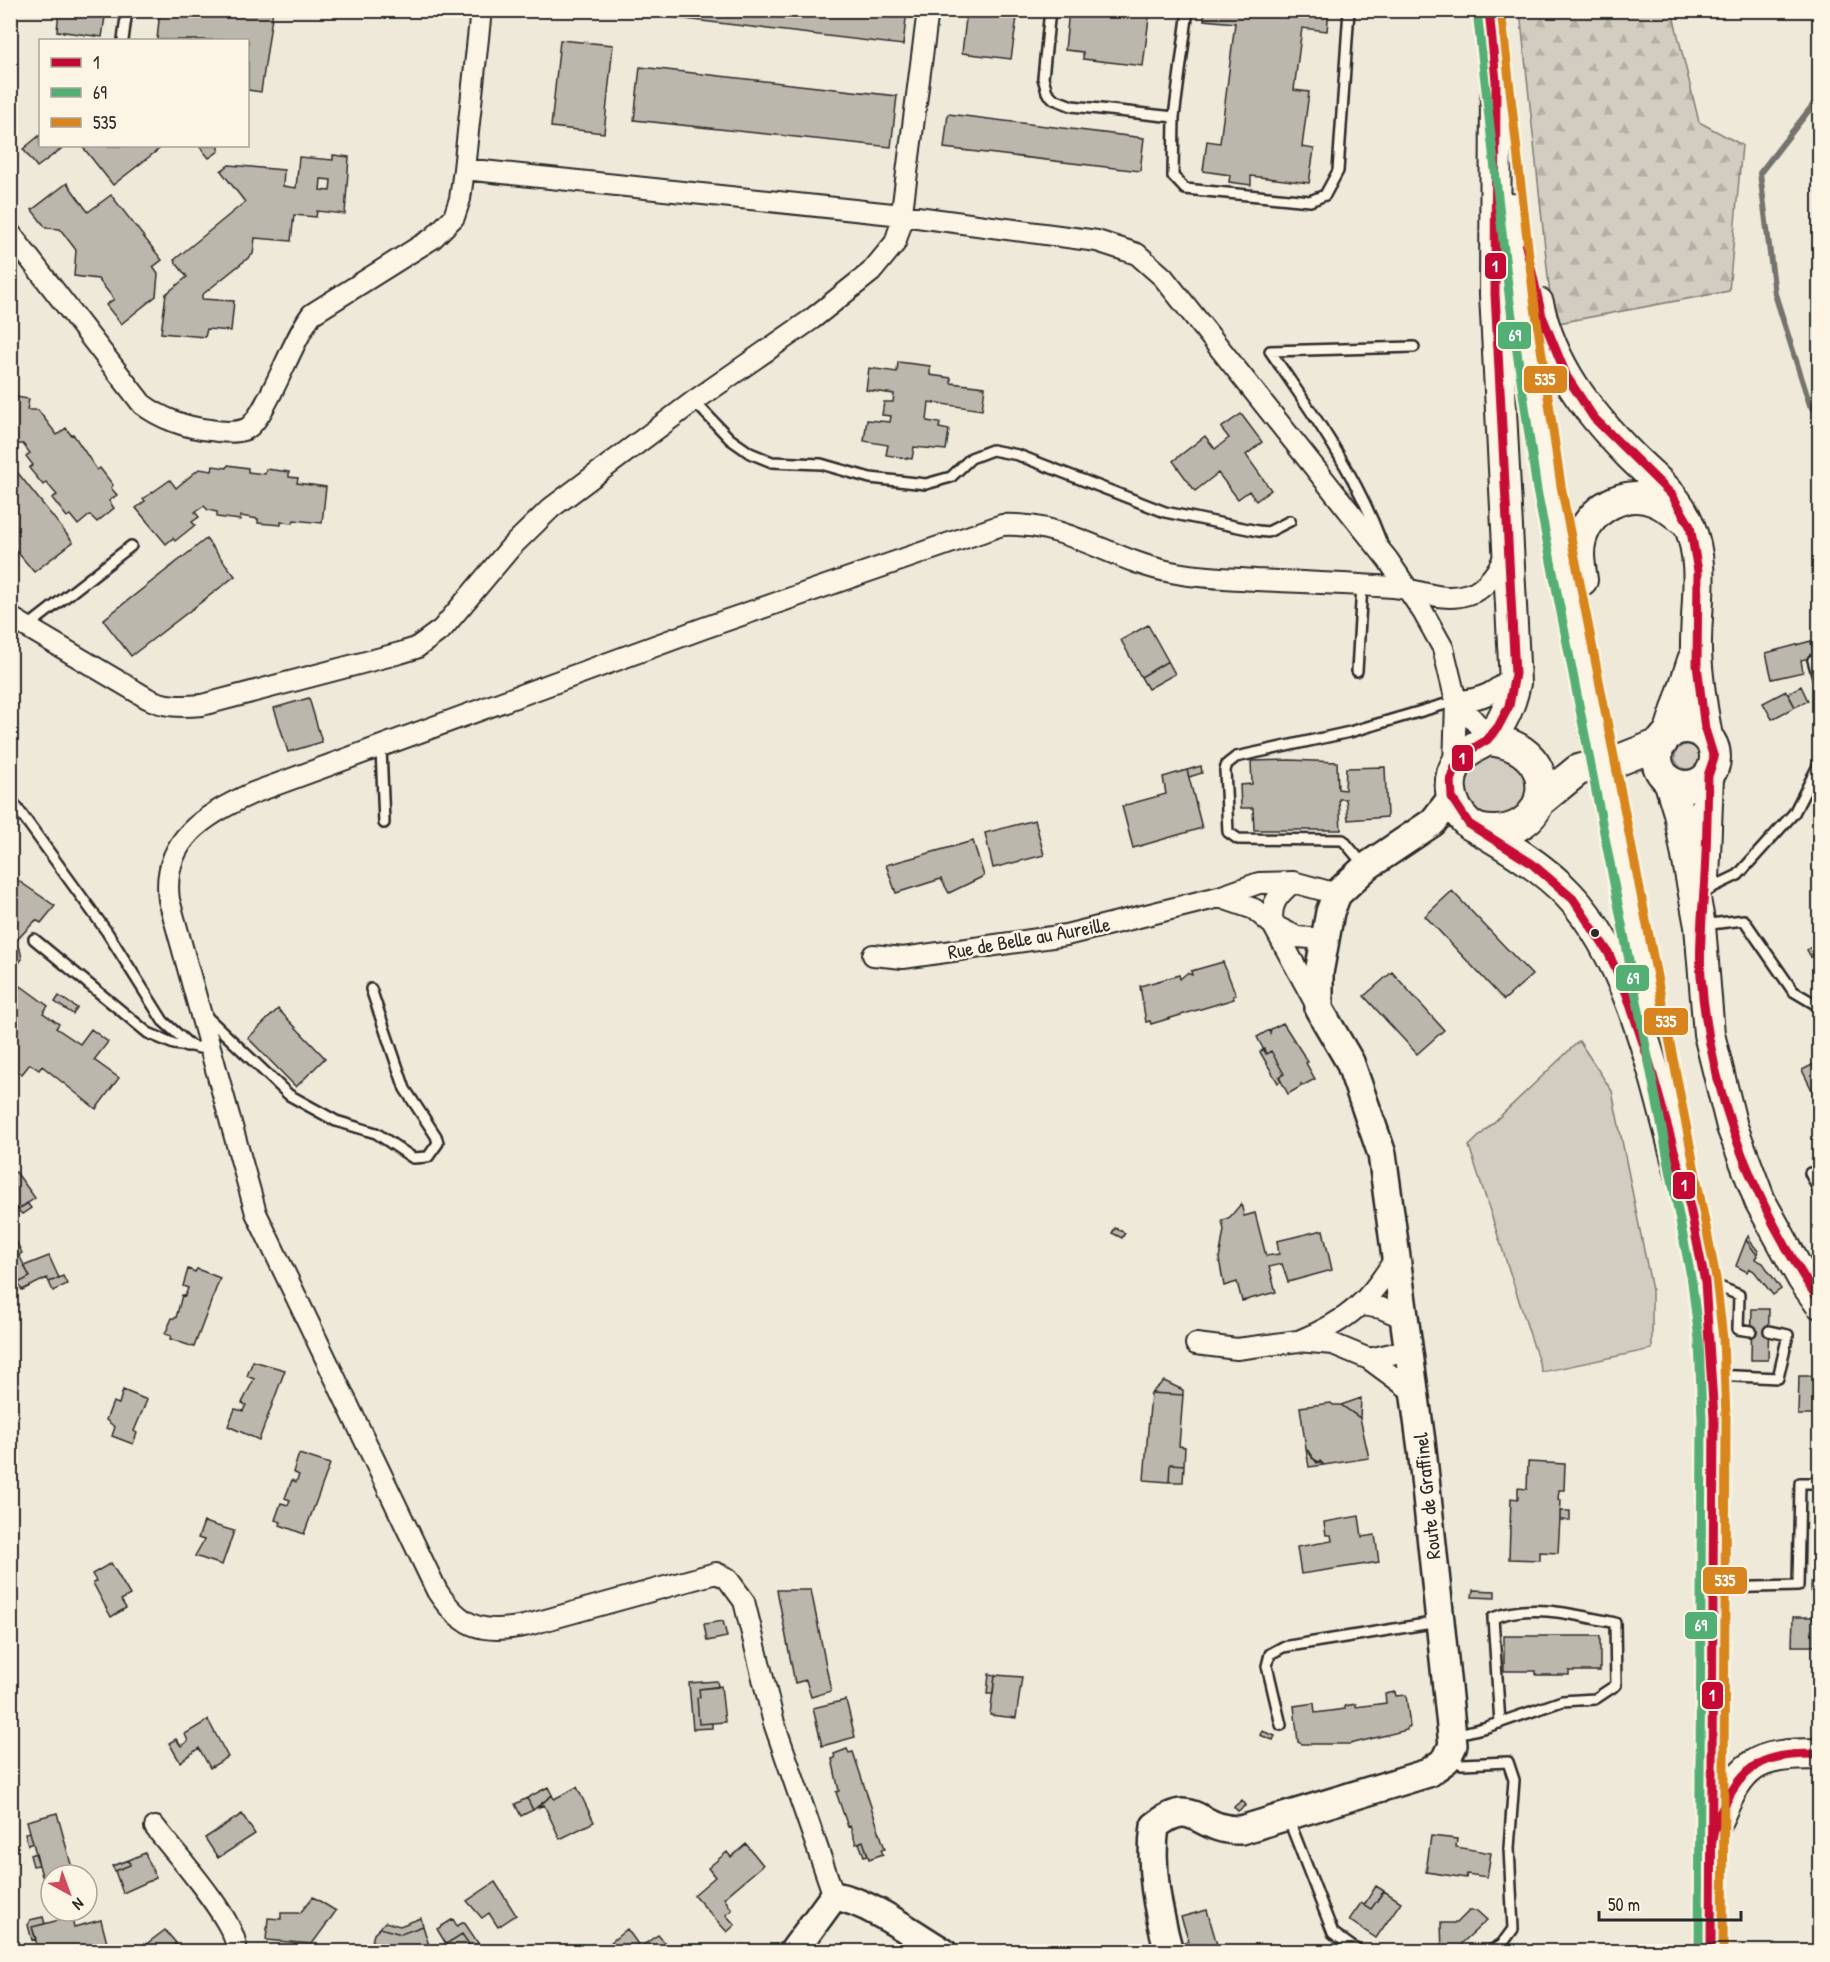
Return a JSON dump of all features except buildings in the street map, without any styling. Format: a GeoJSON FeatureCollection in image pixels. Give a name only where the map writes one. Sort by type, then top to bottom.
{"type":"FeatureCollection","features":[{"type":"Feature","properties":{"kind":"main road"},"geometry":{"type":"LineString","coordinates":[[1489,10],[1534,387],[1549,488],[1704,1280],[1713,1375],[1711,1952]]}},
{"type":"Feature","properties":{"kind":"main road"},"geometry":{"type":"LineString","coordinates":[[1496,81],[1495,294],[1515,674],[1511,701],[1493,739],[1469,750],[1454,768],[1450,786],[1451,798],[1461,816],[1473,826],[1543,873],[1568,894],[1597,932],[1628,996],[1683,1182]]}},
{"type":"Feature","properties":{"kind":"main road"},"geometry":{"type":"LineString","coordinates":[[1504,142],[1549,343],[1566,378],[1595,419],[1664,485],[1689,524],[1698,557],[1696,651],[1707,737],[1715,752],[1715,760],[1708,776],[1704,892],[1700,926]]}},
{"type":"Feature","properties":{"kind":"main road"},"geometry":{"type":"LineString","coordinates":[[1594,724],[1578,555],[1581,537],[1590,520],[1602,508],[1617,500],[1636,497],[1654,500],[1689,524]]}},
{"type":"Feature","properties":{"kind":"main road"},"geometry":{"type":"LineString","coordinates":[[1696,651],[1658,757],[1679,813],[1700,926],[1708,1034],[1732,1127],[1745,1165],[1770,1220],[1803,1279],[1820,1303]]}},
{"type":"Feature","properties":{"kind":"main road"},"geometry":{"type":"LineString","coordinates":[[1473,826],[1499,832],[1511,830],[1530,817],[1539,802],[1578,770],[1619,760],[1665,739],[1676,730],[1692,729],[1707,737]]}},
{"type":"Feature","properties":{"kind":"main road"},"geometry":{"type":"LineString","coordinates":[[1493,739],[1520,748],[1537,766],[1541,780],[1539,802]]}},
{"type":"Feature","properties":{"kind":"main road"},"geometry":{"type":"LineString","coordinates":[[1528,755],[1578,770]]}},
{"type":"Feature","properties":{"kind":"main road"},"geometry":{"type":"LineString","coordinates":[[1619,760],[1665,776],[1685,786],[1694,785],[1708,776]]}},
{"type":"Feature","properties":{"kind":"main road"},"geometry":{"type":"LineString","coordinates":[[1712,1831],[1735,1782],[1746,1769],[1765,1758],[1788,1754],[1820,1754]]}},
{"type":"Feature","properties":{"kind":"street"},"geometry":{"type":"LineString","coordinates":[[10,233],[142,404],[162,416],[201,429],[244,430],[253,423],[266,402],[299,331],[312,314],[445,228],[458,208],[481,10]]}},
{"type":"Feature","properties":{"kind":"street"},"geometry":{"type":"LineString","coordinates":[[19,622],[155,702],[187,707],[202,705],[416,648],[442,630],[511,547],[542,516],[694,401],[812,319],[871,272],[895,243],[902,215],[928,10]]}},
{"type":"Feature","properties":{"kind":"street"},"geometry":{"type":"LineString","coordinates":[[464,169],[902,215],[1097,241],[1123,247],[1144,259],[1163,277],[1388,560],[1408,589],[1443,648],[1456,701],[1454,768]]}},
{"type":"Feature","properties":{"kind":"street"},"geometry":{"type":"LineString","coordinates":[[834,1896],[774,1723],[744,1601],[727,1578],[716,1573],[524,1626],[498,1630],[473,1626],[447,1606],[427,1570],[256,1213],[200,1048],[201,1011],[168,888],[176,853],[185,837],[202,819],[229,804],[704,628],[1002,525],[1027,524],[1059,531],[1148,567],[1171,572],[1208,577],[1408,589],[1430,596],[1470,594],[1494,575],[1508,546]]}},
{"type":"Feature","properties":{"kind":"street"},"geometry":{"type":"LineString","coordinates":[[1456,701],[1485,697],[1496,692],[1515,674]]}},
{"type":"Feature","properties":{"kind":"street"},"geometry":{"type":"LineString","coordinates":[[1456,701],[1493,739]]}},
{"type":"Feature","properties":{"kind":"street"},"geometry":{"type":"LineString","coordinates":[[1319,1009],[1319,973],[1330,912],[1337,894],[1366,867],[1433,822],[1451,798]]}},
{"type":"Feature","properties":{"kind":"street"},"geometry":{"type":"LineString","coordinates":[[1406,842],[1437,829],[1473,826]]}},
{"type":"Feature","properties":{"kind":"street"},"geometry":{"type":"LineString","coordinates":[[1293,882],[1273,903],[1271,914],[1273,925],[1319,1009]]}},
{"type":"Feature","properties":{"kind":"street","name":"Rue de Belle au Aureille"},"geometry":{"type":"LineString","coordinates":[[873,955],[903,958],[1066,935],[1219,897],[1259,883],[1293,882],[1337,894]]}},
{"type":"Feature","properties":{"kind":"street"},"geometry":{"type":"LineString","coordinates":[[1219,897],[1248,906],[1273,925],[1297,937],[1325,939]]}},
{"type":"Feature","properties":{"kind":"street","name":"Route de Graffinel"},"geometry":{"type":"LineString","coordinates":[[1319,1009],[1350,1062],[1375,1128],[1382,1154],[1415,1393],[1441,1621],[1450,1747]]}},
{"type":"Feature","properties":{"kind":"street"},"geometry":{"type":"LineString","coordinates":[[1298,1341],[1331,1327],[1356,1309],[1379,1285],[1396,1257]]}},
{"type":"Feature","properties":{"kind":"street"},"geometry":{"type":"LineString","coordinates":[[1356,1309],[1381,1308],[1404,1318]]}},
{"type":"Feature","properties":{"kind":"street"},"geometry":{"type":"LineString","coordinates":[[1356,1309],[1347,1334],[1363,1357]]}},
{"type":"Feature","properties":{"kind":"street"},"geometry":{"type":"LineString","coordinates":[[1196,1344],[1237,1349],[1298,1341],[1333,1344],[1363,1357],[1415,1393]]}},
{"type":"Feature","properties":{"kind":"street"},"geometry":{"type":"LineString","coordinates":[[1363,1357],[1408,1350]]}},
{"type":"Feature","properties":{"kind":"street"},"geometry":{"type":"LineString","coordinates":[[1169,1952],[1159,1916],[1152,1845],[1155,1827],[1171,1813],[1187,1811],[1214,1828],[1226,1831],[1241,1830],[1288,1818],[1428,1773],[1450,1747]]}},
{"type":"Feature","properties":{"kind":"street"},"geometry":{"type":"LineString","coordinates":[[155,1827],[224,1916],[237,1943],[236,1952]]}},
{"type":"Feature","properties":{"kind":"street"},"geometry":{"type":"LineString","coordinates":[[793,1952],[834,1896]]}},
{"type":"Feature","properties":{"kind":"street"},"geometry":{"type":"LineString","coordinates":[[834,1896],[846,1898],[863,1906],[943,1952]]}},
{"type":"Feature","properties":{"kind":"lane"},"geometry":{"type":"LineString","coordinates":[[123,39],[127,10]]}},
{"type":"Feature","properties":{"kind":"lane"},"geometry":{"type":"LineString","coordinates":[[1050,10],[1043,78],[1047,92],[1054,99],[1072,106],[1174,117]]}},
{"type":"Feature","properties":{"kind":"lane"},"geometry":{"type":"LineString","coordinates":[[1188,10],[1174,117],[1173,176],[1185,189],[1310,201],[1324,195],[1338,171],[1349,10]]}},
{"type":"Feature","properties":{"kind":"lane"},"geometry":{"type":"LineString","coordinates":[[1388,560],[1367,506],[1341,455],[1270,351],[1414,347]]}},
{"type":"Feature","properties":{"kind":"lane"},"geometry":{"type":"LineString","coordinates":[[694,401],[730,440],[750,453],[772,462],[821,464],[870,478],[926,484],[951,477],[970,458],[992,450],[1018,455],[1165,512],[1268,532],[1290,521]]}},
{"type":"Feature","properties":{"kind":"lane"},"geometry":{"type":"LineString","coordinates":[[19,622],[131,546]]}},
{"type":"Feature","properties":{"kind":"lane"},"geometry":{"type":"LineString","coordinates":[[1356,671],[1362,585]]}},
{"type":"Feature","properties":{"kind":"lane"},"geometry":{"type":"LineString","coordinates":[[1813,660],[1820,684]]}},
{"type":"Feature","properties":{"kind":"lane"},"geometry":{"type":"LineString","coordinates":[[1366,867],[1342,840],[1238,838],[1232,835],[1228,832],[1225,770],[1227,764],[1236,757],[1350,732],[1456,701]]}},
{"type":"Feature","properties":{"kind":"lane"},"geometry":{"type":"LineString","coordinates":[[381,748],[384,823]]}},
{"type":"Feature","properties":{"kind":"lane"},"geometry":{"type":"LineString","coordinates":[[1704,892],[1738,875],[1786,822],[1794,813],[1820,762]]}},
{"type":"Feature","properties":{"kind":"lane"},"geometry":{"type":"LineString","coordinates":[[10,798],[107,932],[163,1021],[200,1048]]}},
{"type":"Feature","properties":{"kind":"lane"},"geometry":{"type":"LineString","coordinates":[[1700,926],[1744,920],[1792,991],[1820,1007]]}},
{"type":"Feature","properties":{"kind":"lane"},"geometry":{"type":"LineString","coordinates":[[34,939],[148,1033],[174,1044],[200,1048]]}},
{"type":"Feature","properties":{"kind":"lane"},"geometry":{"type":"LineString","coordinates":[[201,1011],[296,1099],[336,1121],[376,1133],[413,1158],[428,1157],[438,1143],[436,1136],[405,1089],[371,989]]}},
{"type":"Feature","properties":{"kind":"lane"},"geometry":{"type":"LineString","coordinates":[[1810,1173],[1820,1192]]}},
{"type":"Feature","properties":{"kind":"lane"},"geometry":{"type":"LineString","coordinates":[[1704,1280],[1739,1295],[1738,1329],[1751,1331]]}},
{"type":"Feature","properties":{"kind":"lane"},"geometry":{"type":"LineString","coordinates":[[1713,1375],[1778,1378],[1788,1335],[1768,1331]]}},
{"type":"Feature","properties":{"kind":"lane"},"geometry":{"type":"LineString","coordinates":[[1713,1588],[1798,1586],[1800,1483],[1820,1483]]}},
{"type":"Feature","properties":{"kind":"lane"},"geometry":{"type":"LineString","coordinates":[[1490,1952],[1502,1944],[1513,1929],[1509,1848],[1514,1780],[1508,1762],[1462,1764],[1450,1747],[1500,1723],[1562,1701],[1595,1699],[1616,1685],[1615,1623],[1566,1612],[1505,1613],[1493,1618],[1500,1723]]}},
{"type":"Feature","properties":{"kind":"lane"},"geometry":{"type":"LineString","coordinates":[[1281,1725],[1267,1666],[1270,1654],[1283,1647],[1441,1621]]}},
{"type":"Feature","properties":{"kind":"lane"},"geometry":{"type":"LineString","coordinates":[[1288,1818],[1333,1933],[1358,1951]]}},
{"type":"Feature","properties":{"kind":"green space"},"geometry":{"type":"Polygon","coordinates":[[[1520,11],[1672,11],[1699,122],[1742,145],[1729,291],[1553,324],[1520,11]]]}},
{"type":"Feature","properties":{"kind":"green space"},"geometry":{"type":"Polygon","coordinates":[[[1687,745],[1696,748],[1699,757],[1696,766],[1687,769],[1678,766],[1675,757],[1678,748],[1687,745]]]}},
{"type":"Feature","properties":{"kind":"green space"},"geometry":{"type":"Polygon","coordinates":[[[1500,753],[1526,771],[1528,795],[1514,815],[1475,815],[1461,787],[1476,759],[1500,753]]]}},
{"type":"Feature","properties":{"kind":"green space"},"geometry":{"type":"Polygon","coordinates":[[[1579,1041],[1612,1091],[1652,1290],[1652,1349],[1542,1372],[1469,1146],[1579,1041]]]}},
{"type":"Feature","properties":{"kind":"waterway"},"geometry":{"type":"LineString","coordinates":[[1820,96],[1760,173],[1775,294],[1810,405],[1820,415]]}},
{"type":"Feature","properties":{"kind":"transit line","name":"1"},"geometry":{"type":"LineString","coordinates":[[1489,10],[1496,81],[1495,294],[1515,674],[1509,706],[1498,727],[1487,740],[1467,752],[1454,769],[1451,779],[1452,798],[1469,824],[1531,863],[1573,899],[1608,952],[1627,995],[1649,1061],[1690,1207],[1705,1282],[1714,1418],[1711,1952]]}},
{"type":"Feature","properties":{"kind":"transit line","name":"535"},"geometry":{"type":"LineString","coordinates":[[1501,10],[1534,300],[1561,486],[1716,1278],[1723,1339],[1726,1418],[1723,1952]]}},
{"type":"Feature","properties":{"kind":"transit line","name":"69"},"geometry":{"type":"LineString","coordinates":[[1477,11],[1510,303],[1537,490],[1692,1282],[1699,1340],[1702,1418],[1699,1952]]}},
{"type":"Feature","properties":{"kind":"transit line","name":"1"},"geometry":{"type":"LineString","coordinates":[[1526,246],[1542,316],[1567,377],[1594,418],[1672,495],[1690,526],[1698,571],[1697,665],[1705,729],[1714,758],[1708,776],[1701,944],[1701,976],[1706,1020],[1725,1106],[1739,1147],[1775,1226],[1796,1265],[1820,1302]]}},
{"type":"Feature","properties":{"kind":"transit line","name":"1"},"geometry":{"type":"LineString","coordinates":[[1712,1842],[1715,1826],[1734,1787],[1753,1767],[1789,1755],[1820,1754]]}}]}
